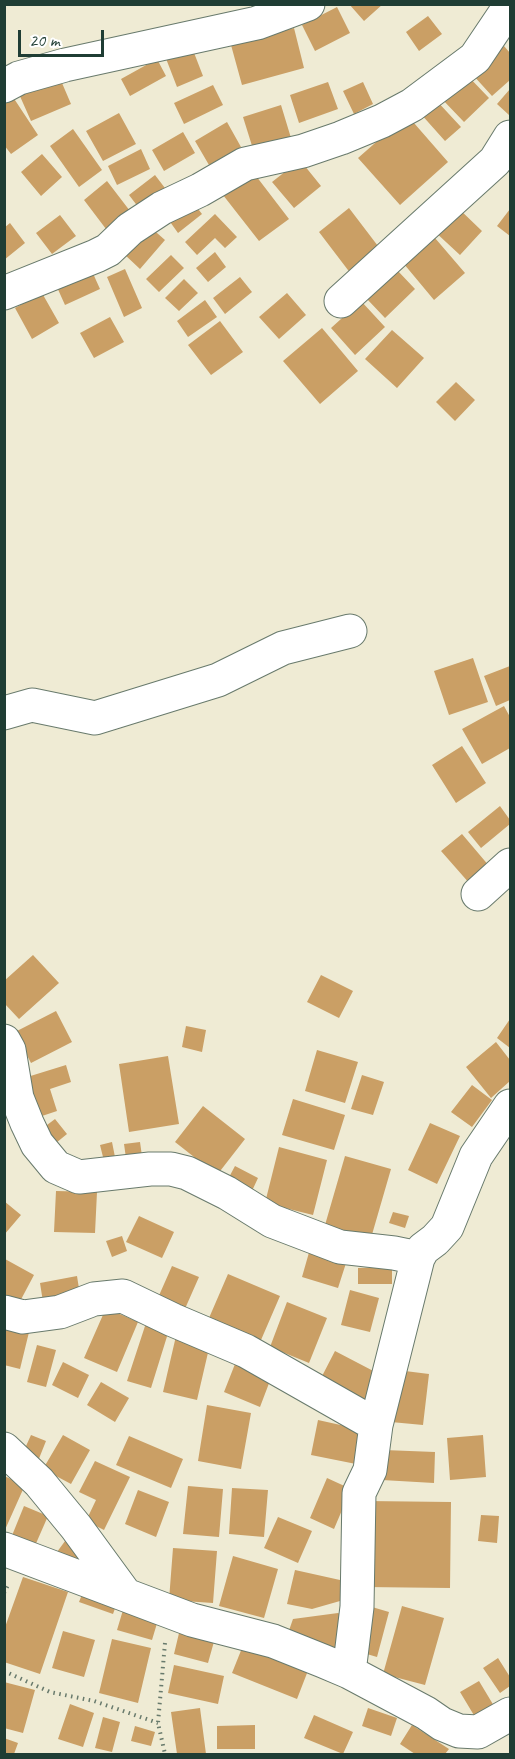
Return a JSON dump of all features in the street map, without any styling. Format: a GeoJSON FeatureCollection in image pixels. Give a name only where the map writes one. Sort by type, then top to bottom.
{"type":"FeatureCollection","features":[{"type":"Feature","properties":{"kind":"street"},"geometry":{"type":"LineString","coordinates":[[4,86],[19,78],[65,65],[257,22],[308,4]]}},
{"type":"Feature","properties":{"kind":"street"},"geometry":{"type":"LineString","coordinates":[[4,293],[108,250],[130,229],[162,208],[200,190],[245,164],[303,151],[341,138],[382,122],[412,105],[475,58],[510,6]]}},
{"type":"Feature","properties":{"kind":"street"},"geometry":{"type":"LineString","coordinates":[[341,301],[495,161],[510,137]]}},
{"type":"Feature","properties":{"kind":"street"},"geometry":{"type":"LineString","coordinates":[[4,713],[32,705],[95,718],[218,681],[283,648],[350,631]]}},
{"type":"Feature","properties":{"kind":"street"},"geometry":{"type":"LineString","coordinates":[[478,894],[510,865]]}},
{"type":"Feature","properties":{"kind":"street"},"geometry":{"type":"LineString","coordinates":[[4,1041],[9,1050],[17,1098],[16,1131],[37,1144],[56,1167],[79,1177],[171,1168],[187,1173],[227,1193],[272,1221],[340,1247],[418,1258]]}},
{"type":"Feature","properties":{"kind":"street"},"geometry":{"type":"LineString","coordinates":[[349,1672],[357,1607],[359,1493],[370,1470],[376,1425],[418,1258],[423,1249],[447,1227],[476,1156],[510,1106]]}},
{"type":"Feature","properties":{"kind":"street"},"geometry":{"type":"LineString","coordinates":[[4,1312],[23,1317],[60,1312],[94,1299],[123,1296],[246,1351],[376,1425]]}},
{"type":"Feature","properties":{"kind":"street"},"geometry":{"type":"LineString","coordinates":[[4,1449],[46,1491],[76,1527],[125,1594]]}},
{"type":"Feature","properties":{"kind":"street"},"geometry":{"type":"LineString","coordinates":[[4,1549],[192,1620],[273,1641],[349,1672],[442,1724],[459,1731],[478,1732],[510,1714]]}},
{"type":"Feature","properties":{"kind":"path"},"geometry":{"type":"LineString","coordinates":[[163,1608],[165,1645],[158,1723],[165,1755]]}},
{"type":"Feature","properties":{"kind":"path"},"geometry":{"type":"LineString","coordinates":[[4,1671],[50,1692],[94,1701],[158,1723]]}},
{"type":"Feature","properties":{"kind":"building"},"geometry":{"type":"Polygon","coordinates":[[[349,4],[383,4],[364,21],[349,4]]]}},
{"type":"Feature","properties":{"kind":"building"},"geometry":{"type":"Polygon","coordinates":[[[337,7],[350,33],[315,51],[302,25],[337,7]]]}},
{"type":"Feature","properties":{"kind":"building"},"geometry":{"type":"Polygon","coordinates":[[[428,16],[442,34],[419,51],[406,32],[428,16]]]}},
{"type":"Feature","properties":{"kind":"building"},"geometry":{"type":"Polygon","coordinates":[[[294,28],[304,68],[242,85],[231,45],[294,28]]]}},
{"type":"Feature","properties":{"kind":"building"},"geometry":{"type":"Polygon","coordinates":[[[191,45],[203,76],[177,87],[165,56],[191,45]]]}},
{"type":"Feature","properties":{"kind":"building"},"geometry":{"type":"Polygon","coordinates":[[[504,46],[510,53],[510,80],[492,96],[472,74],[504,46]]]}},
{"type":"Feature","properties":{"kind":"building"},"geometry":{"type":"Polygon","coordinates":[[[157,59],[166,76],[130,96],[121,79],[157,59]]]}},
{"type":"Feature","properties":{"kind":"building"},"geometry":{"type":"Polygon","coordinates":[[[465,73],[489,98],[464,122],[440,97],[465,73]]]}},
{"type":"Feature","properties":{"kind":"building"},"geometry":{"type":"Polygon","coordinates":[[[59,76],[71,104],[31,121],[19,94],[59,76]]]}},
{"type":"Feature","properties":{"kind":"building"},"geometry":{"type":"Polygon","coordinates":[[[328,82],[338,109],[299,123],[290,95],[328,82]]]}},
{"type":"Feature","properties":{"kind":"building"},"geometry":{"type":"Polygon","coordinates":[[[363,82],[373,104],[354,114],[343,91],[363,82]]]}},
{"type":"Feature","properties":{"kind":"building"},"geometry":{"type":"Polygon","coordinates":[[[213,85],[223,105],[184,124],[174,103],[213,85]]]}},
{"type":"Feature","properties":{"kind":"building"},"geometry":{"type":"Polygon","coordinates":[[[510,89],[510,114],[509,115],[497,104],[510,89]]]}},
{"type":"Feature","properties":{"kind":"building"},"geometry":{"type":"Polygon","coordinates":[[[9,91],[38,135],[11,154],[4,145],[4,94],[9,91]]]}},
{"type":"Feature","properties":{"kind":"building"},"geometry":{"type":"Polygon","coordinates":[[[435,99],[461,127],[445,141],[420,113],[435,99]]]}},
{"type":"Feature","properties":{"kind":"building"},"geometry":{"type":"Polygon","coordinates":[[[281,105],[291,138],[253,149],[243,117],[281,105]]]}},
{"type":"Feature","properties":{"kind":"building"},"geometry":{"type":"Polygon","coordinates":[[[119,113],[136,144],[103,161],[86,131],[119,113]]]}},
{"type":"Feature","properties":{"kind":"building"},"geometry":{"type":"Polygon","coordinates":[[[407,115],[448,162],[400,205],[358,158],[407,115]]]}},
{"type":"Feature","properties":{"kind":"building"},"geometry":{"type":"Polygon","coordinates":[[[227,122],[241,147],[209,165],[195,141],[227,122]]]}},
{"type":"Feature","properties":{"kind":"building"},"geometry":{"type":"Polygon","coordinates":[[[73,129],[102,170],[79,187],[50,146],[73,129]]]}},
{"type":"Feature","properties":{"kind":"building"},"geometry":{"type":"Polygon","coordinates":[[[183,132],[195,153],[164,171],[152,150],[183,132]]]}},
{"type":"Feature","properties":{"kind":"building"},"geometry":{"type":"Polygon","coordinates":[[[141,149],[150,169],[117,185],[108,166],[141,149]]]}},
{"type":"Feature","properties":{"kind":"building"},"geometry":{"type":"Polygon","coordinates":[[[42,154],[62,177],[41,196],[21,172],[42,154]]]}},
{"type":"Feature","properties":{"kind":"building"},"geometry":{"type":"Polygon","coordinates":[[[300,160],[321,186],[294,208],[272,182],[300,160]]]}},
{"type":"Feature","properties":{"kind":"building"},"geometry":{"type":"Polygon","coordinates":[[[253,172],[289,219],[259,241],[223,195],[253,172]]]}},
{"type":"Feature","properties":{"kind":"building"},"geometry":{"type":"Polygon","coordinates":[[[155,175],[168,192],[142,212],[129,195],[155,175]]]}},
{"type":"Feature","properties":{"kind":"building"},"geometry":{"type":"Polygon","coordinates":[[[107,181],[130,211],[106,229],[84,200],[107,181]]]}},
{"type":"Feature","properties":{"kind":"building"},"geometry":{"type":"Polygon","coordinates":[[[192,201],[202,214],[178,233],[168,219],[192,201]]]}},
{"type":"Feature","properties":{"kind":"building"},"geometry":{"type":"Polygon","coordinates":[[[456,206],[482,231],[460,255],[433,230],[456,206]]]}},
{"type":"Feature","properties":{"kind":"building"},"geometry":{"type":"Polygon","coordinates":[[[349,208],[381,250],[351,274],[319,232],[349,208]]]}},
{"type":"Feature","properties":{"kind":"building"},"geometry":{"type":"Polygon","coordinates":[[[510,209],[510,236],[497,226],[510,209]]]}},
{"type":"Feature","properties":{"kind":"building"},"geometry":{"type":"Polygon","coordinates":[[[215,214],[237,237],[225,248],[215,238],[197,255],[185,242],[215,214]]]}},
{"type":"Feature","properties":{"kind":"building"},"geometry":{"type":"Polygon","coordinates":[[[60,215],[76,236],[52,254],[36,233],[60,215]]]}},
{"type":"Feature","properties":{"kind":"building"},"geometry":{"type":"Polygon","coordinates":[[[10,223],[25,243],[4,260],[4,228],[10,223]]]}},
{"type":"Feature","properties":{"kind":"building"},"geometry":{"type":"Polygon","coordinates":[[[149,226],[165,240],[140,269],[124,254],[149,226]]]}},
{"type":"Feature","properties":{"kind":"building"},"geometry":{"type":"Polygon","coordinates":[[[435,238],[465,273],[434,300],[404,264],[435,238]]]}},
{"type":"Feature","properties":{"kind":"building"},"geometry":{"type":"Polygon","coordinates":[[[215,252],[226,267],[208,282],[196,268],[215,252]]]}},
{"type":"Feature","properties":{"kind":"building"},"geometry":{"type":"Polygon","coordinates":[[[171,255],[184,268],[159,292],[146,279],[171,255]]]}},
{"type":"Feature","properties":{"kind":"building"},"geometry":{"type":"Polygon","coordinates":[[[91,269],[100,289],[65,305],[56,285],[91,269]]]}},
{"type":"Feature","properties":{"kind":"building"},"geometry":{"type":"Polygon","coordinates":[[[125,269],[142,308],[124,317],[107,277],[125,269]]]}},
{"type":"Feature","properties":{"kind":"building"},"geometry":{"type":"Polygon","coordinates":[[[397,270],[415,289],[385,318],[367,299],[397,270]]]}},
{"type":"Feature","properties":{"kind":"building"},"geometry":{"type":"Polygon","coordinates":[[[240,277],[252,292],[225,314],[213,298],[240,277]]]}},
{"type":"Feature","properties":{"kind":"building"},"geometry":{"type":"Polygon","coordinates":[[[184,279],[198,293],[179,311],[165,298],[184,279]]]}},
{"type":"Feature","properties":{"kind":"building"},"geometry":{"type":"Polygon","coordinates":[[[42,293],[59,323],[32,339],[15,308],[42,293]]]}},
{"type":"Feature","properties":{"kind":"building"},"geometry":{"type":"Polygon","coordinates":[[[287,293],[306,315],[279,339],[259,317],[287,293]]]}},
{"type":"Feature","properties":{"kind":"building"},"geometry":{"type":"Polygon","coordinates":[[[205,300],[217,317],[188,337],[177,321],[205,300]]]}},
{"type":"Feature","properties":{"kind":"building"},"geometry":{"type":"Polygon","coordinates":[[[361,301],[385,327],[355,355],[331,328],[361,301]]]}},
{"type":"Feature","properties":{"kind":"building"},"geometry":{"type":"Polygon","coordinates":[[[110,317],[124,342],[94,358],[80,333],[110,317]]]}},
{"type":"Feature","properties":{"kind":"building"},"geometry":{"type":"Polygon","coordinates":[[[220,321],[243,352],[211,375],[188,345],[220,321]]]}},
{"type":"Feature","properties":{"kind":"building"},"geometry":{"type":"Polygon","coordinates":[[[322,328],[358,371],[320,404],[283,361],[322,328]]]}},
{"type":"Feature","properties":{"kind":"building"},"geometry":{"type":"Polygon","coordinates":[[[392,330],[424,358],[397,388],[365,359],[392,330]]]}},
{"type":"Feature","properties":{"kind":"building"},"geometry":{"type":"Polygon","coordinates":[[[456,382],[475,400],[455,421],[436,402],[456,382]]]}},
{"type":"Feature","properties":{"kind":"building"},"geometry":{"type":"Polygon","coordinates":[[[473,658],[488,702],[449,715],[434,671],[473,658]]]}},
{"type":"Feature","properties":{"kind":"building"},"geometry":{"type":"Polygon","coordinates":[[[510,666],[510,700],[496,706],[484,676],[510,666]]]}},
{"type":"Feature","properties":{"kind":"building"},"geometry":{"type":"Polygon","coordinates":[[[504,706],[510,717],[510,748],[482,764],[462,729],[504,706]]]}},
{"type":"Feature","properties":{"kind":"building"},"geometry":{"type":"Polygon","coordinates":[[[462,746],[486,783],[456,803],[432,765],[462,746]]]}},
{"type":"Feature","properties":{"kind":"building"},"geometry":{"type":"Polygon","coordinates":[[[500,806],[510,820],[510,824],[481,848],[468,832],[500,806]]]}},
{"type":"Feature","properties":{"kind":"building"},"geometry":{"type":"Polygon","coordinates":[[[462,834],[490,867],[470,884],[441,851],[462,834]]]}},
{"type":"Feature","properties":{"kind":"building"},"geometry":{"type":"Polygon","coordinates":[[[33,955],[59,983],[19,1019],[4,1003],[4,981],[33,955]]]}},
{"type":"Feature","properties":{"kind":"building"},"geometry":{"type":"Polygon","coordinates":[[[321,975],[353,991],[339,1018],[307,1002],[321,975]]]}},
{"type":"Feature","properties":{"kind":"building"},"geometry":{"type":"Polygon","coordinates":[[[56,1011],[72,1042],[31,1063],[15,1032],[56,1011]]]}},
{"type":"Feature","properties":{"kind":"building"},"geometry":{"type":"Polygon","coordinates":[[[510,1019],[510,1048],[497,1038],[510,1019]]]}},
{"type":"Feature","properties":{"kind":"building"},"geometry":{"type":"Polygon","coordinates":[[[186,1026],[206,1030],[202,1052],[182,1047],[186,1026]]]}},
{"type":"Feature","properties":{"kind":"building"},"geometry":{"type":"Polygon","coordinates":[[[496,1042],[510,1060],[510,1081],[491,1098],[466,1067],[496,1042]]]}},
{"type":"Feature","properties":{"kind":"building"},"geometry":{"type":"Polygon","coordinates":[[[317,1050],[358,1062],[345,1103],[305,1091],[317,1050]]]}},
{"type":"Feature","properties":{"kind":"building"},"geometry":{"type":"Polygon","coordinates":[[[168,1056],[179,1124],[129,1132],[119,1064],[168,1056]]]}},
{"type":"Feature","properties":{"kind":"building"},"geometry":{"type":"Polygon","coordinates":[[[66,1065],[71,1082],[50,1089],[57,1111],[36,1118],[24,1078],[66,1065]]]}},
{"type":"Feature","properties":{"kind":"building"},"geometry":{"type":"Polygon","coordinates":[[[362,1075],[384,1082],[373,1115],[351,1109],[362,1075]]]}},
{"type":"Feature","properties":{"kind":"building"},"geometry":{"type":"Polygon","coordinates":[[[472,1085],[492,1100],[472,1127],[451,1112],[472,1085]]]}},
{"type":"Feature","properties":{"kind":"building"},"geometry":{"type":"Polygon","coordinates":[[[293,1099],[345,1115],[334,1150],[282,1135],[293,1099]]]}},
{"type":"Feature","properties":{"kind":"building"},"geometry":{"type":"Polygon","coordinates":[[[203,1106],[245,1139],[217,1175],[175,1142],[203,1106]]]}},
{"type":"Feature","properties":{"kind":"building"},"geometry":{"type":"Polygon","coordinates":[[[55,1119],[67,1134],[51,1147],[39,1131],[55,1119]]]}},
{"type":"Feature","properties":{"kind":"building"},"geometry":{"type":"Polygon","coordinates":[[[430,1123],[460,1136],[437,1184],[408,1170],[430,1123]]]}},
{"type":"Feature","properties":{"kind":"building"},"geometry":{"type":"Polygon","coordinates":[[[112,1142],[116,1162],[105,1165],[100,1145],[112,1142]]]}},
{"type":"Feature","properties":{"kind":"building"},"geometry":{"type":"Polygon","coordinates":[[[140,1142],[143,1163],[127,1165],[124,1144],[140,1142]]]}},
{"type":"Feature","properties":{"kind":"building"},"geometry":{"type":"Polygon","coordinates":[[[279,1147],[327,1160],[313,1215],[265,1203],[279,1147]]]}},
{"type":"Feature","properties":{"kind":"building"},"geometry":{"type":"Polygon","coordinates":[[[345,1156],[391,1169],[371,1238],[325,1225],[345,1156]]]}},
{"type":"Feature","properties":{"kind":"building"},"geometry":{"type":"Polygon","coordinates":[[[235,1166],[258,1178],[251,1193],[227,1181],[235,1166]]]}},
{"type":"Feature","properties":{"kind":"building"},"geometry":{"type":"Polygon","coordinates":[[[56,1191],[97,1192],[95,1233],[54,1232],[56,1191]]]}},
{"type":"Feature","properties":{"kind":"building"},"geometry":{"type":"Polygon","coordinates":[[[4,1201],[21,1215],[4,1235],[4,1201]]]}},
{"type":"Feature","properties":{"kind":"building"},"geometry":{"type":"Polygon","coordinates":[[[393,1212],[409,1216],[405,1228],[389,1223],[393,1212]]]}},
{"type":"Feature","properties":{"kind":"building"},"geometry":{"type":"Polygon","coordinates":[[[139,1216],[174,1232],[162,1258],[126,1242],[139,1216]]]}},
{"type":"Feature","properties":{"kind":"building"},"geometry":{"type":"Polygon","coordinates":[[[122,1236],[127,1251],[112,1257],[106,1241],[122,1236]]]}},
{"type":"Feature","properties":{"kind":"building"},"geometry":{"type":"Polygon","coordinates":[[[310,1249],[347,1260],[338,1288],[302,1277],[310,1249]]]}},
{"type":"Feature","properties":{"kind":"building"},"geometry":{"type":"Polygon","coordinates":[[[5,1259],[34,1275],[17,1307],[5,1300],[5,1259]]]}},
{"type":"Feature","properties":{"kind":"building"},"geometry":{"type":"Polygon","coordinates":[[[172,1266],[199,1277],[184,1311],[157,1300],[172,1266]]]}},
{"type":"Feature","properties":{"kind":"building"},"geometry":{"type":"Polygon","coordinates":[[[392,1267],[392,1284],[358,1284],[358,1268],[392,1267]]]}},
{"type":"Feature","properties":{"kind":"building"},"geometry":{"type":"Polygon","coordinates":[[[228,1274],[280,1296],[261,1340],[209,1318],[228,1274]]]}},
{"type":"Feature","properties":{"kind":"building"},"geometry":{"type":"Polygon","coordinates":[[[77,1276],[80,1295],[43,1302],[40,1283],[77,1276]]]}},
{"type":"Feature","properties":{"kind":"building"},"geometry":{"type":"Polygon","coordinates":[[[350,1290],[379,1298],[370,1332],[341,1325],[350,1290]]]}},
{"type":"Feature","properties":{"kind":"building"},"geometry":{"type":"Polygon","coordinates":[[[287,1302],[327,1318],[309,1363],[270,1347],[287,1302]]]}},
{"type":"Feature","properties":{"kind":"building"},"geometry":{"type":"Polygon","coordinates":[[[106,1308],[138,1322],[117,1372],[84,1358],[106,1308]]]}},
{"type":"Feature","properties":{"kind":"building"},"geometry":{"type":"Polygon","coordinates":[[[4,1323],[30,1328],[20,1369],[4,1365],[4,1323]]]}},
{"type":"Feature","properties":{"kind":"building"},"geometry":{"type":"Polygon","coordinates":[[[146,1323],[169,1330],[151,1388],[127,1381],[146,1323]]]}},
{"type":"Feature","properties":{"kind":"building"},"geometry":{"type":"Polygon","coordinates":[[[176,1336],[210,1344],[197,1400],[163,1392],[176,1336]]]}},
{"type":"Feature","properties":{"kind":"building"},"geometry":{"type":"Polygon","coordinates":[[[37,1345],[56,1350],[46,1387],[27,1382],[37,1345]]]}},
{"type":"Feature","properties":{"kind":"building"},"geometry":{"type":"Polygon","coordinates":[[[335,1351],[381,1375],[365,1404],[320,1380],[335,1351]]]}},
{"type":"Feature","properties":{"kind":"building"},"geometry":{"type":"Polygon","coordinates":[[[63,1362],[89,1375],[78,1398],[52,1385],[63,1362]]]}},
{"type":"Feature","properties":{"kind":"building"},"geometry":{"type":"Polygon","coordinates":[[[235,1364],[271,1378],[260,1407],[224,1392],[235,1364]]]}},
{"type":"Feature","properties":{"kind":"building"},"geometry":{"type":"Polygon","coordinates":[[[397,1370],[429,1374],[423,1425],[391,1422],[397,1370]]]}},
{"type":"Feature","properties":{"kind":"building"},"geometry":{"type":"Polygon","coordinates":[[[101,1382],[129,1398],[115,1422],[87,1405],[101,1382]]]}},
{"type":"Feature","properties":{"kind":"building"},"geometry":{"type":"Polygon","coordinates":[[[207,1405],[251,1413],[241,1469],[198,1461],[207,1405]]]}},
{"type":"Feature","properties":{"kind":"building"},"geometry":{"type":"Polygon","coordinates":[[[318,1420],[363,1430],[356,1464],[311,1455],[318,1420]]]}},
{"type":"Feature","properties":{"kind":"building"},"geometry":{"type":"Polygon","coordinates":[[[31,1435],[46,1441],[38,1461],[22,1455],[31,1435]]]}},
{"type":"Feature","properties":{"kind":"building"},"geometry":{"type":"Polygon","coordinates":[[[63,1435],[90,1450],[71,1484],[43,1469],[63,1435]]]}},
{"type":"Feature","properties":{"kind":"building"},"geometry":{"type":"Polygon","coordinates":[[[483,1435],[486,1477],[450,1480],[447,1438],[483,1435]]]}},
{"type":"Feature","properties":{"kind":"building"},"geometry":{"type":"Polygon","coordinates":[[[129,1436],[183,1459],[171,1488],[116,1465],[129,1436]]]}},
{"type":"Feature","properties":{"kind":"building"},"geometry":{"type":"Polygon","coordinates":[[[384,1450],[435,1452],[434,1483],[382,1480],[384,1450]]]}},
{"type":"Feature","properties":{"kind":"building"},"geometry":{"type":"Polygon","coordinates":[[[95,1461],[130,1477],[104,1530],[86,1521],[96,1500],[79,1492],[95,1461]]]}},
{"type":"Feature","properties":{"kind":"building"},"geometry":{"type":"Polygon","coordinates":[[[4,1476],[25,1485],[4,1532],[4,1476]]]}},
{"type":"Feature","properties":{"kind":"building"},"geometry":{"type":"Polygon","coordinates":[[[327,1478],[351,1489],[334,1529],[310,1518],[327,1478]]]}},
{"type":"Feature","properties":{"kind":"building"},"geometry":{"type":"Polygon","coordinates":[[[188,1486],[223,1489],[219,1537],[183,1534],[188,1486]]]}},
{"type":"Feature","properties":{"kind":"building"},"geometry":{"type":"Polygon","coordinates":[[[232,1488],[268,1490],[264,1537],[229,1534],[232,1488]]]}},
{"type":"Feature","properties":{"kind":"building"},"geometry":{"type":"Polygon","coordinates":[[[138,1490],[169,1502],[156,1537],[125,1524],[138,1490]]]}},
{"type":"Feature","properties":{"kind":"building"},"geometry":{"type":"Polygon","coordinates":[[[366,1501],[451,1502],[450,1588],[365,1587],[366,1501]]]}},
{"type":"Feature","properties":{"kind":"building"},"geometry":{"type":"Polygon","coordinates":[[[24,1506],[48,1516],[34,1548],[11,1538],[24,1506]]]}},
{"type":"Feature","properties":{"kind":"building"},"geometry":{"type":"Polygon","coordinates":[[[481,1515],[499,1516],[497,1543],[478,1541],[481,1515]]]}},
{"type":"Feature","properties":{"kind":"building"},"geometry":{"type":"Polygon","coordinates":[[[278,1517],[312,1531],[298,1563],[264,1548],[278,1517]]]}},
{"type":"Feature","properties":{"kind":"building"},"geometry":{"type":"Polygon","coordinates":[[[68,1537],[89,1551],[78,1567],[57,1552],[68,1537]]]}},
{"type":"Feature","properties":{"kind":"building"},"geometry":{"type":"Polygon","coordinates":[[[173,1548],[217,1551],[213,1603],[169,1600],[173,1548]]]}},
{"type":"Feature","properties":{"kind":"building"},"geometry":{"type":"Polygon","coordinates":[[[233,1556],[278,1569],[264,1618],[219,1606],[233,1556]]]}},
{"type":"Feature","properties":{"kind":"building"},"geometry":{"type":"Polygon","coordinates":[[[295,1570],[349,1582],[347,1599],[312,1609],[287,1604],[295,1570]]]}},
{"type":"Feature","properties":{"kind":"building"},"geometry":{"type":"Polygon","coordinates":[[[23,1577],[68,1592],[40,1674],[4,1662],[4,1630],[23,1577]]]}},
{"type":"Feature","properties":{"kind":"building"},"geometry":{"type":"Polygon","coordinates":[[[85,1587],[118,1600],[113,1614],[79,1602],[85,1587]]]}},
{"type":"Feature","properties":{"kind":"building"},"geometry":{"type":"Polygon","coordinates":[[[402,1606],[444,1618],[425,1685],[383,1674],[402,1606]]]}},
{"type":"Feature","properties":{"kind":"building"},"geometry":{"type":"Polygon","coordinates":[[[372,1607],[389,1612],[377,1657],[360,1652],[372,1607]]]}},
{"type":"Feature","properties":{"kind":"building"},"geometry":{"type":"Polygon","coordinates":[[[123,1610],[158,1620],[152,1640],[117,1630],[123,1610]]]}},
{"type":"Feature","properties":{"kind":"building"},"geometry":{"type":"Polygon","coordinates":[[[338,1613],[347,1618],[337,1655],[286,1639],[293,1619],[338,1613]]]}},
{"type":"Feature","properties":{"kind":"building"},"geometry":{"type":"Polygon","coordinates":[[[180,1629],[215,1638],[208,1663],[174,1654],[180,1629]]]}},
{"type":"Feature","properties":{"kind":"building"},"geometry":{"type":"Polygon","coordinates":[[[63,1631],[95,1640],[84,1677],[52,1668],[63,1631]]]}},
{"type":"Feature","properties":{"kind":"building"},"geometry":{"type":"Polygon","coordinates":[[[112,1639],[151,1648],[138,1703],[99,1693],[112,1639]]]}},
{"type":"Feature","properties":{"kind":"building"},"geometry":{"type":"Polygon","coordinates":[[[244,1643],[309,1668],[297,1699],[232,1673],[244,1643]]]}},
{"type":"Feature","properties":{"kind":"building"},"geometry":{"type":"Polygon","coordinates":[[[498,1658],[510,1677],[510,1686],[500,1693],[483,1668],[498,1658]]]}},
{"type":"Feature","properties":{"kind":"building"},"geometry":{"type":"Polygon","coordinates":[[[174,1665],[224,1676],[218,1704],[168,1693],[174,1665]]]}},
{"type":"Feature","properties":{"kind":"building"},"geometry":{"type":"Polygon","coordinates":[[[479,1681],[494,1706],[475,1717],[460,1692],[479,1681]]]}},
{"type":"Feature","properties":{"kind":"building"},"geometry":{"type":"Polygon","coordinates":[[[4,1682],[35,1690],[23,1733],[4,1728],[4,1682]]]}},
{"type":"Feature","properties":{"kind":"building"},"geometry":{"type":"Polygon","coordinates":[[[70,1704],[94,1713],[83,1747],[58,1739],[70,1704]]]}},
{"type":"Feature","properties":{"kind":"building"},"geometry":{"type":"Polygon","coordinates":[[[200,1708],[206,1754],[177,1754],[171,1712],[200,1708]]]}},
{"type":"Feature","properties":{"kind":"building"},"geometry":{"type":"Polygon","coordinates":[[[368,1708],[397,1718],[391,1736],[362,1726],[368,1708]]]}},
{"type":"Feature","properties":{"kind":"building"},"geometry":{"type":"Polygon","coordinates":[[[314,1715],[353,1732],[343,1754],[304,1738],[314,1715]]]}},
{"type":"Feature","properties":{"kind":"building"},"geometry":{"type":"Polygon","coordinates":[[[103,1717],[120,1722],[112,1752],[95,1748],[103,1717]]]}},
{"type":"Feature","properties":{"kind":"building"},"geometry":{"type":"Polygon","coordinates":[[[255,1725],[255,1749],[217,1749],[217,1726],[255,1725]]]}},
{"type":"Feature","properties":{"kind":"building"},"geometry":{"type":"Polygon","coordinates":[[[412,1725],[449,1749],[445,1754],[415,1754],[400,1744],[412,1725]]]}},
{"type":"Feature","properties":{"kind":"building"},"geometry":{"type":"Polygon","coordinates":[[[135,1726],[155,1732],[151,1746],[131,1741],[135,1726]]]}},
{"type":"Feature","properties":{"kind":"building"},"geometry":{"type":"Polygon","coordinates":[[[4,1738],[18,1743],[14,1754],[4,1754],[4,1738]]]}}]}
